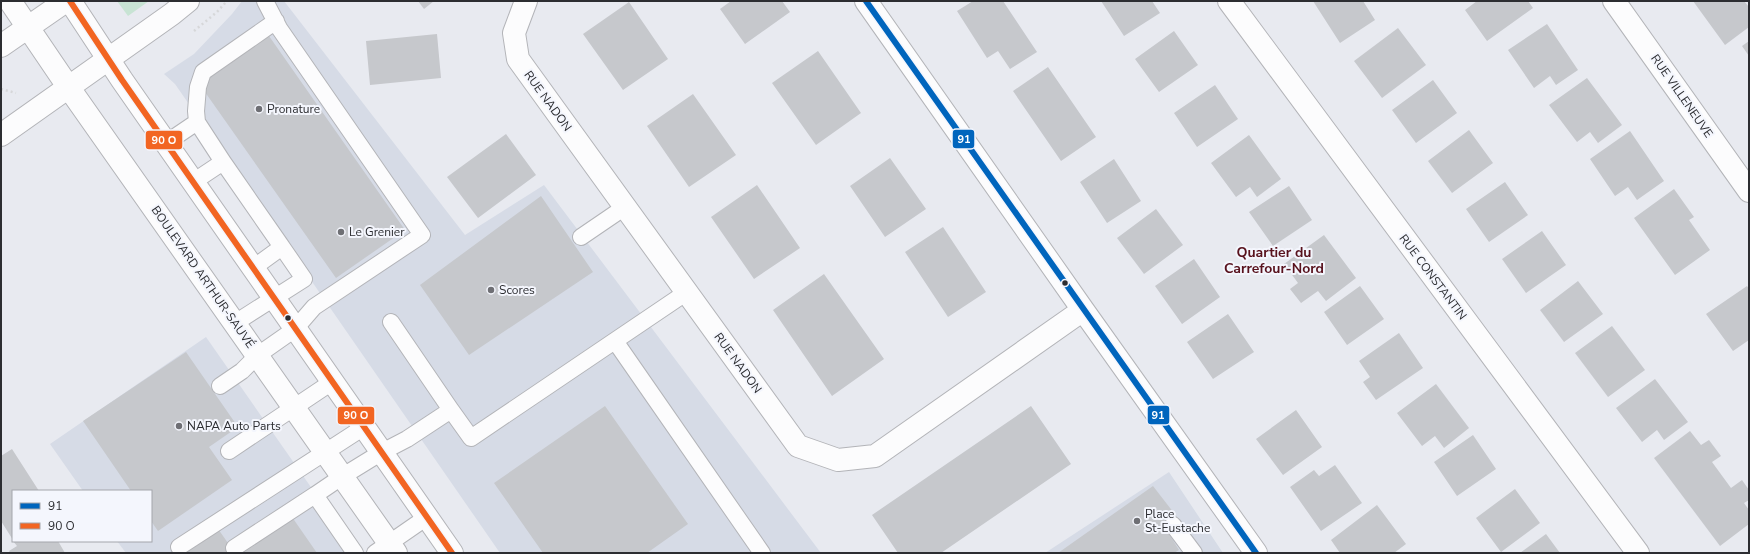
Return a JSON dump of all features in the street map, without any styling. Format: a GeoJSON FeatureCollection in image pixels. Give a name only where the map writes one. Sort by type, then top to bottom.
{"type":"FeatureCollection","features":[{"type":"Feature","properties":{"kind":"street","name":"BOULEVARD ARTHUR-SAUVÉ"},"geometry":{"type":"LineString","coordinates":[[10,1],[69,88],[343,476],[387,550]]}},
{"type":"Feature","properties":{"kind":"street"},"geometry":{"type":"LineString","coordinates":[[1,46],[66,1]]}},
{"type":"Feature","properties":{"kind":"street"},"geometry":{"type":"LineString","coordinates":[[70,1],[166,143],[452,553]]}},
{"type":"Feature","properties":{"kind":"street"},"geometry":{"type":"LineString","coordinates":[[1,135],[69,88],[188,1]]}},
{"type":"Feature","properties":{"kind":"street","name":"RUE NADON"},"geometry":{"type":"LineString","coordinates":[[526,1],[514,33],[518,59],[798,446],[838,460],[875,456],[1083,310]]}},
{"type":"Feature","properties":{"kind":"street"},"geometry":{"type":"LineString","coordinates":[[866,1],[1256,553]]}},
{"type":"Feature","properties":{"kind":"street","name":"RUE CONSTANTIN"},"geometry":{"type":"LineString","coordinates":[[1229,1],[1638,553]]}},
{"type":"Feature","properties":{"kind":"street","name":"RUE VILLENEUVE"},"geometry":{"type":"LineString","coordinates":[[1614,1],[1749,191]]}},
{"type":"Feature","properties":{"kind":"lane"},"geometry":{"type":"LineString","coordinates":[[220,386],[242,372],[258,355],[295,329],[314,307],[422,234],[288,40],[265,1]]}},
{"type":"Feature","properties":{"kind":"lane"},"geometry":{"type":"LineString","coordinates":[[234,323],[304,278],[197,122],[196,111],[198,87],[203,72],[276,21]]}},
{"type":"Feature","properties":{"kind":"lane"},"geometry":{"type":"LineString","coordinates":[[166,143],[197,122]]}},
{"type":"Feature","properties":{"kind":"lane"},"geometry":{"type":"LineString","coordinates":[[193,182],[223,162]]}},
{"type":"Feature","properties":{"kind":"lane"},"geometry":{"type":"LineString","coordinates":[[581,237],[625,207]]}},
{"type":"Feature","properties":{"kind":"lane"},"geometry":{"type":"LineString","coordinates":[[253,268],[282,247]]}},
{"type":"Feature","properties":{"kind":"lane"},"geometry":{"type":"LineString","coordinates":[[391,322],[471,438],[687,292]]}},
{"type":"Feature","properties":{"kind":"lane"},"geometry":{"type":"LineString","coordinates":[[615,341],[762,553]]}},
{"type":"Feature","properties":{"kind":"lane"},"geometry":{"type":"LineString","coordinates":[[229,451],[332,382]]}},
{"type":"Feature","properties":{"kind":"lane"},"geometry":{"type":"LineString","coordinates":[[234,548],[343,476],[382,452],[407,440],[451,410]]}},
{"type":"Feature","properties":{"kind":"lane"},"geometry":{"type":"LineString","coordinates":[[179,546],[364,427]]}},
{"type":"Feature","properties":{"kind":"lane"},"geometry":{"type":"LineString","coordinates":[[315,495],[355,553]]}},
{"type":"Feature","properties":{"kind":"lane"},"geometry":{"type":"LineString","coordinates":[[387,550],[427,518]]}},
{"type":"Feature","properties":{"kind":"lane"},"geometry":{"type":"LineString","coordinates":[[1173,525],[1194,553]]}},
{"type":"Feature","properties":{"kind":"path"},"geometry":{"type":"LineString","coordinates":[[1,89],[22,94]]}},
{"type":"Feature","properties":{"kind":"shaded area"},"geometry":{"type":"Polygon","coordinates":[[[242,1],[284,1],[465,235],[544,185],[821,553],[500,553],[175,84],[164,74],[194,54],[232,14],[242,1]]]}},
{"type":"Feature","properties":{"kind":"shaded area"},"geometry":{"type":"Polygon","coordinates":[[[206,337],[357,553],[126,553],[118,542],[152,542],[152,490],[82,490],[50,444],[206,337]]]}},
{"type":"Feature","properties":{"kind":"shaded area"},"geometry":{"type":"Polygon","coordinates":[[[1169,472],[1223,553],[1045,553],[1169,472]]]}},
{"type":"Feature","properties":{"kind":"green space"},"geometry":{"type":"Polygon","coordinates":[[[117,1],[149,1],[128,16],[117,1]]]}},
{"type":"Feature","properties":{"kind":"building"},"geometry":{"type":"Polygon","coordinates":[[[418,1],[434,1],[424,9],[418,1]]]}},
{"type":"Feature","properties":{"kind":"building"},"geometry":{"type":"Polygon","coordinates":[[[731,1],[782,1],[790,12],[745,44],[720,9],[731,1]]]}},
{"type":"Feature","properties":{"kind":"building"},"geometry":{"type":"Polygon","coordinates":[[[973,1],[1003,1],[1037,52],[1010,69],[998,51],[987,58],[957,11],[973,1]]]}},
{"type":"Feature","properties":{"kind":"building"},"geometry":{"type":"Polygon","coordinates":[[[1101,1],[1152,1],[1160,13],[1124,36],[1101,1]]]}},
{"type":"Feature","properties":{"kind":"building"},"geometry":{"type":"Polygon","coordinates":[[[1313,1],[1363,1],[1375,20],[1340,43],[1313,1]]]}},
{"type":"Feature","properties":{"kind":"building"},"geometry":{"type":"Polygon","coordinates":[[[1477,1],[1528,1],[1533,8],[1487,41],[1465,10],[1477,1]]]}},
{"type":"Feature","properties":{"kind":"building"},"geometry":{"type":"Polygon","coordinates":[[[1693,1],[1744,1],[1749,7],[1749,27],[1725,45],[1693,1]]]}},
{"type":"Feature","properties":{"kind":"building"},"geometry":{"type":"Polygon","coordinates":[[[629,2],[668,59],[623,90],[583,34],[629,2]]]}},
{"type":"Feature","properties":{"kind":"building"},"geometry":{"type":"Polygon","coordinates":[[[1547,24],[1578,70],[1556,85],[1550,76],[1534,88],[1508,50],[1547,24]]]}},
{"type":"Feature","properties":{"kind":"building"},"geometry":{"type":"Polygon","coordinates":[[[1398,28],[1426,65],[1382,98],[1354,61],[1398,28]]]}},
{"type":"Feature","properties":{"kind":"building"},"geometry":{"type":"Polygon","coordinates":[[[1174,31],[1198,65],[1159,92],[1135,59],[1174,31]]]}},
{"type":"Feature","properties":{"kind":"building"},"geometry":{"type":"Polygon","coordinates":[[[437,34],[441,78],[370,85],[366,41],[437,34]]]}},
{"type":"Feature","properties":{"kind":"building"},"geometry":{"type":"Polygon","coordinates":[[[269,36],[405,230],[336,278],[200,85],[269,36]]]}},
{"type":"Feature","properties":{"kind":"building"},"geometry":{"type":"Polygon","coordinates":[[[1749,41],[1749,56],[1742,46],[1749,41]]]}},
{"type":"Feature","properties":{"kind":"building"},"geometry":{"type":"Polygon","coordinates":[[[818,51],[861,113],[816,145],[772,83],[818,51]]]}},
{"type":"Feature","properties":{"kind":"building"},"geometry":{"type":"Polygon","coordinates":[[[1048,67],[1096,137],[1061,161],[1013,91],[1048,67]]]}},
{"type":"Feature","properties":{"kind":"building"},"geometry":{"type":"Polygon","coordinates":[[[1587,78],[1622,125],[1598,143],[1590,132],[1577,142],[1549,105],[1587,78]]]}},
{"type":"Feature","properties":{"kind":"building"},"geometry":{"type":"Polygon","coordinates":[[[1433,80],[1457,113],[1416,143],[1392,110],[1433,80]]]}},
{"type":"Feature","properties":{"kind":"building"},"geometry":{"type":"Polygon","coordinates":[[[1215,85],[1238,119],[1197,147],[1174,113],[1215,85]]]}},
{"type":"Feature","properties":{"kind":"building"},"geometry":{"type":"Polygon","coordinates":[[[693,94],[736,155],[689,187],[647,126],[693,94]]]}},
{"type":"Feature","properties":{"kind":"building"},"geometry":{"type":"Polygon","coordinates":[[[1469,130],[1493,163],[1452,193],[1428,161],[1469,130]]]}},
{"type":"Feature","properties":{"kind":"building"},"geometry":{"type":"Polygon","coordinates":[[[1630,131],[1664,181],[1637,200],[1628,187],[1615,196],[1590,159],[1630,131]]]}},
{"type":"Feature","properties":{"kind":"building"},"geometry":{"type":"Polygon","coordinates":[[[506,134],[536,175],[478,218],[447,177],[506,134]]]}},
{"type":"Feature","properties":{"kind":"building"},"geometry":{"type":"Polygon","coordinates":[[[1249,135],[1281,179],[1257,197],[1250,187],[1236,197],[1211,163],[1249,135]]]}},
{"type":"Feature","properties":{"kind":"building"},"geometry":{"type":"Polygon","coordinates":[[[890,158],[926,209],[885,237],[850,186],[890,158]]]}},
{"type":"Feature","properties":{"kind":"building"},"geometry":{"type":"Polygon","coordinates":[[[1114,159],[1141,201],[1107,223],[1080,182],[1114,159]]]}},
{"type":"Feature","properties":{"kind":"building"},"geometry":{"type":"Polygon","coordinates":[[[1505,182],[1528,215],[1489,242],[1466,209],[1505,182]]]}},
{"type":"Feature","properties":{"kind":"building"},"geometry":{"type":"Polygon","coordinates":[[[757,185],[800,248],[754,279],[711,217],[757,185]]]}},
{"type":"Feature","properties":{"kind":"building"},"geometry":{"type":"Polygon","coordinates":[[[1289,186],[1312,220],[1273,246],[1249,212],[1289,186]]]}},
{"type":"Feature","properties":{"kind":"building"},"geometry":{"type":"Polygon","coordinates":[[[1674,189],[1694,217],[1689,220],[1710,250],[1675,275],[1634,218],[1674,189]]]}},
{"type":"Feature","properties":{"kind":"building"},"geometry":{"type":"Polygon","coordinates":[[[541,196],[593,272],[469,355],[420,285],[541,196]]]}},
{"type":"Feature","properties":{"kind":"building"},"geometry":{"type":"Polygon","coordinates":[[[1156,209],[1183,245],[1144,274],[1117,238],[1156,209]]]}},
{"type":"Feature","properties":{"kind":"building"},"geometry":{"type":"Polygon","coordinates":[[[943,227],[986,292],[948,317],[905,252],[943,227]]]}},
{"type":"Feature","properties":{"kind":"building"},"geometry":{"type":"Polygon","coordinates":[[[1542,231],[1566,265],[1526,293],[1502,259],[1542,231]]]}},
{"type":"Feature","properties":{"kind":"building"},"geometry":{"type":"Polygon","coordinates":[[[1324,235],[1356,278],[1326,301],[1318,291],[1301,303],[1290,289],[1298,283],[1284,264],[1324,235]]]}},
{"type":"Feature","properties":{"kind":"building"},"geometry":{"type":"Polygon","coordinates":[[[1194,259],[1220,297],[1182,324],[1155,286],[1194,259]]]}},
{"type":"Feature","properties":{"kind":"building"},"geometry":{"type":"Polygon","coordinates":[[[824,274],[884,359],[832,396],[773,310],[824,274]]]}},
{"type":"Feature","properties":{"kind":"building"},"geometry":{"type":"Polygon","coordinates":[[[1578,281],[1603,314],[1564,342],[1540,310],[1578,281]]]}},
{"type":"Feature","properties":{"kind":"building"},"geometry":{"type":"Polygon","coordinates":[[[1360,286],[1384,319],[1347,345],[1324,312],[1360,286]]]}},
{"type":"Feature","properties":{"kind":"building"},"geometry":{"type":"Polygon","coordinates":[[[1747,286],[1749,289],[1749,340],[1733,351],[1706,314],[1747,286]]]}},
{"type":"Feature","properties":{"kind":"building"},"geometry":{"type":"Polygon","coordinates":[[[1228,314],[1254,352],[1213,379],[1187,342],[1228,314]]]}},
{"type":"Feature","properties":{"kind":"building"},"geometry":{"type":"Polygon","coordinates":[[[1612,326],[1645,370],[1608,397],[1575,353],[1612,326]]]}},
{"type":"Feature","properties":{"kind":"building"},"geometry":{"type":"Polygon","coordinates":[[[1399,333],[1423,368],[1376,400],[1363,382],[1370,377],[1359,361],[1399,333]]]}},
{"type":"Feature","properties":{"kind":"building"},"geometry":{"type":"Polygon","coordinates":[[[186,352],[238,427],[209,447],[232,480],[158,531],[152,522],[152,490],[130,490],[83,421],[186,352]]]}},
{"type":"Feature","properties":{"kind":"building"},"geometry":{"type":"Polygon","coordinates":[[[1655,379],[1688,422],[1664,440],[1657,430],[1642,442],[1616,408],[1655,379]]]}},
{"type":"Feature","properties":{"kind":"building"},"geometry":{"type":"Polygon","coordinates":[[[1436,384],[1469,428],[1444,448],[1435,436],[1422,446],[1397,413],[1436,384]]]}},
{"type":"Feature","properties":{"kind":"building"},"geometry":{"type":"Polygon","coordinates":[[[605,406],[688,524],[647,553],[543,553],[494,483],[605,406]]]}},
{"type":"Feature","properties":{"kind":"building"},"geometry":{"type":"Polygon","coordinates":[[[1031,406],[1071,464],[941,553],[898,553],[872,515],[1031,406]]]}},
{"type":"Feature","properties":{"kind":"building"},"geometry":{"type":"Polygon","coordinates":[[[1296,410],[1322,447],[1283,475],[1256,439],[1296,410]]]}},
{"type":"Feature","properties":{"kind":"building"},"geometry":{"type":"Polygon","coordinates":[[[1690,431],[1701,445],[1709,440],[1721,456],[1712,462],[1731,488],[1742,480],[1749,490],[1749,500],[1744,503],[1749,510],[1749,524],[1720,546],[1654,458],[1690,431]]]}},
{"type":"Feature","properties":{"kind":"building"},"geometry":{"type":"Polygon","coordinates":[[[1473,435],[1496,469],[1457,496],[1434,462],[1473,435]]]}},
{"type":"Feature","properties":{"kind":"building"},"geometry":{"type":"Polygon","coordinates":[[[12,449],[38,490],[12,490],[12,538],[1,521],[1,456],[12,449]]]}},
{"type":"Feature","properties":{"kind":"building"},"geometry":{"type":"Polygon","coordinates":[[[1335,465],[1362,503],[1321,531],[1290,487],[1314,470],[1319,476],[1335,465]]]}},
{"type":"Feature","properties":{"kind":"building","name":"Place St-Eustache"},"geometry":{"type":"Polygon","coordinates":[[[1153,486],[1177,517],[1164,526],[1179,550],[1174,553],[1058,553],[1153,486]]]}},
{"type":"Feature","properties":{"kind":"building"},"geometry":{"type":"Polygon","coordinates":[[[1515,489],[1540,523],[1501,552],[1476,518],[1515,489]]]}},
{"type":"Feature","properties":{"kind":"building"},"geometry":{"type":"Polygon","coordinates":[[[1377,505],[1406,544],[1394,553],[1340,553],[1331,540],[1377,505]]]}},
{"type":"Feature","properties":{"kind":"building"},"geometry":{"type":"Polygon","coordinates":[[[292,517],[317,553],[240,553],[292,517]]]}},
{"type":"Feature","properties":{"kind":"building"},"geometry":{"type":"Polygon","coordinates":[[[216,526],[235,553],[177,553],[216,526]]]}},
{"type":"Feature","properties":{"kind":"building"},"geometry":{"type":"Polygon","coordinates":[[[1546,534],[1560,553],[1520,553],[1546,534]]]}},
{"type":"Feature","properties":{"kind":"building"},"geometry":{"type":"Polygon","coordinates":[[[14,542],[59,542],[65,553],[10,553],[9,551],[17,546],[14,542]]]}},
{"type":"Feature","properties":{"kind":"transit line"},"geometry":{"type":"LineString","coordinates":[[70,1],[122,80],[452,553]]}},
{"type":"Feature","properties":{"kind":"transit line","name":"91"},"geometry":{"type":"LineString","coordinates":[[866,1],[1256,553]]}},
{"type":"Feature","properties":{"kind":"place","name":"Pronature"},"geometry":{"type":"Point","coordinates":[259,109]}},
{"type":"Feature","properties":{"kind":"place","name":"Le Grenier"},"geometry":{"type":"Point","coordinates":[341,232]}},
{"type":"Feature","properties":{"kind":"place","name":"Scores"},"geometry":{"type":"Point","coordinates":[491,290]}},
{"type":"Feature","properties":{"kind":"place","name":"NAPA Auto Parts"},"geometry":{"type":"Point","coordinates":[179,426]}},
{"type":"Feature","properties":{"kind":"place","name":"Place St-Eustache"},"geometry":{"type":"Point","coordinates":[1137,521]}},
{"type":"Feature","properties":{"kind":"district","name":"Quartier du Carrefour-Nord"},"geometry":{"type":"Point","coordinates":[1274,260]}}]}
